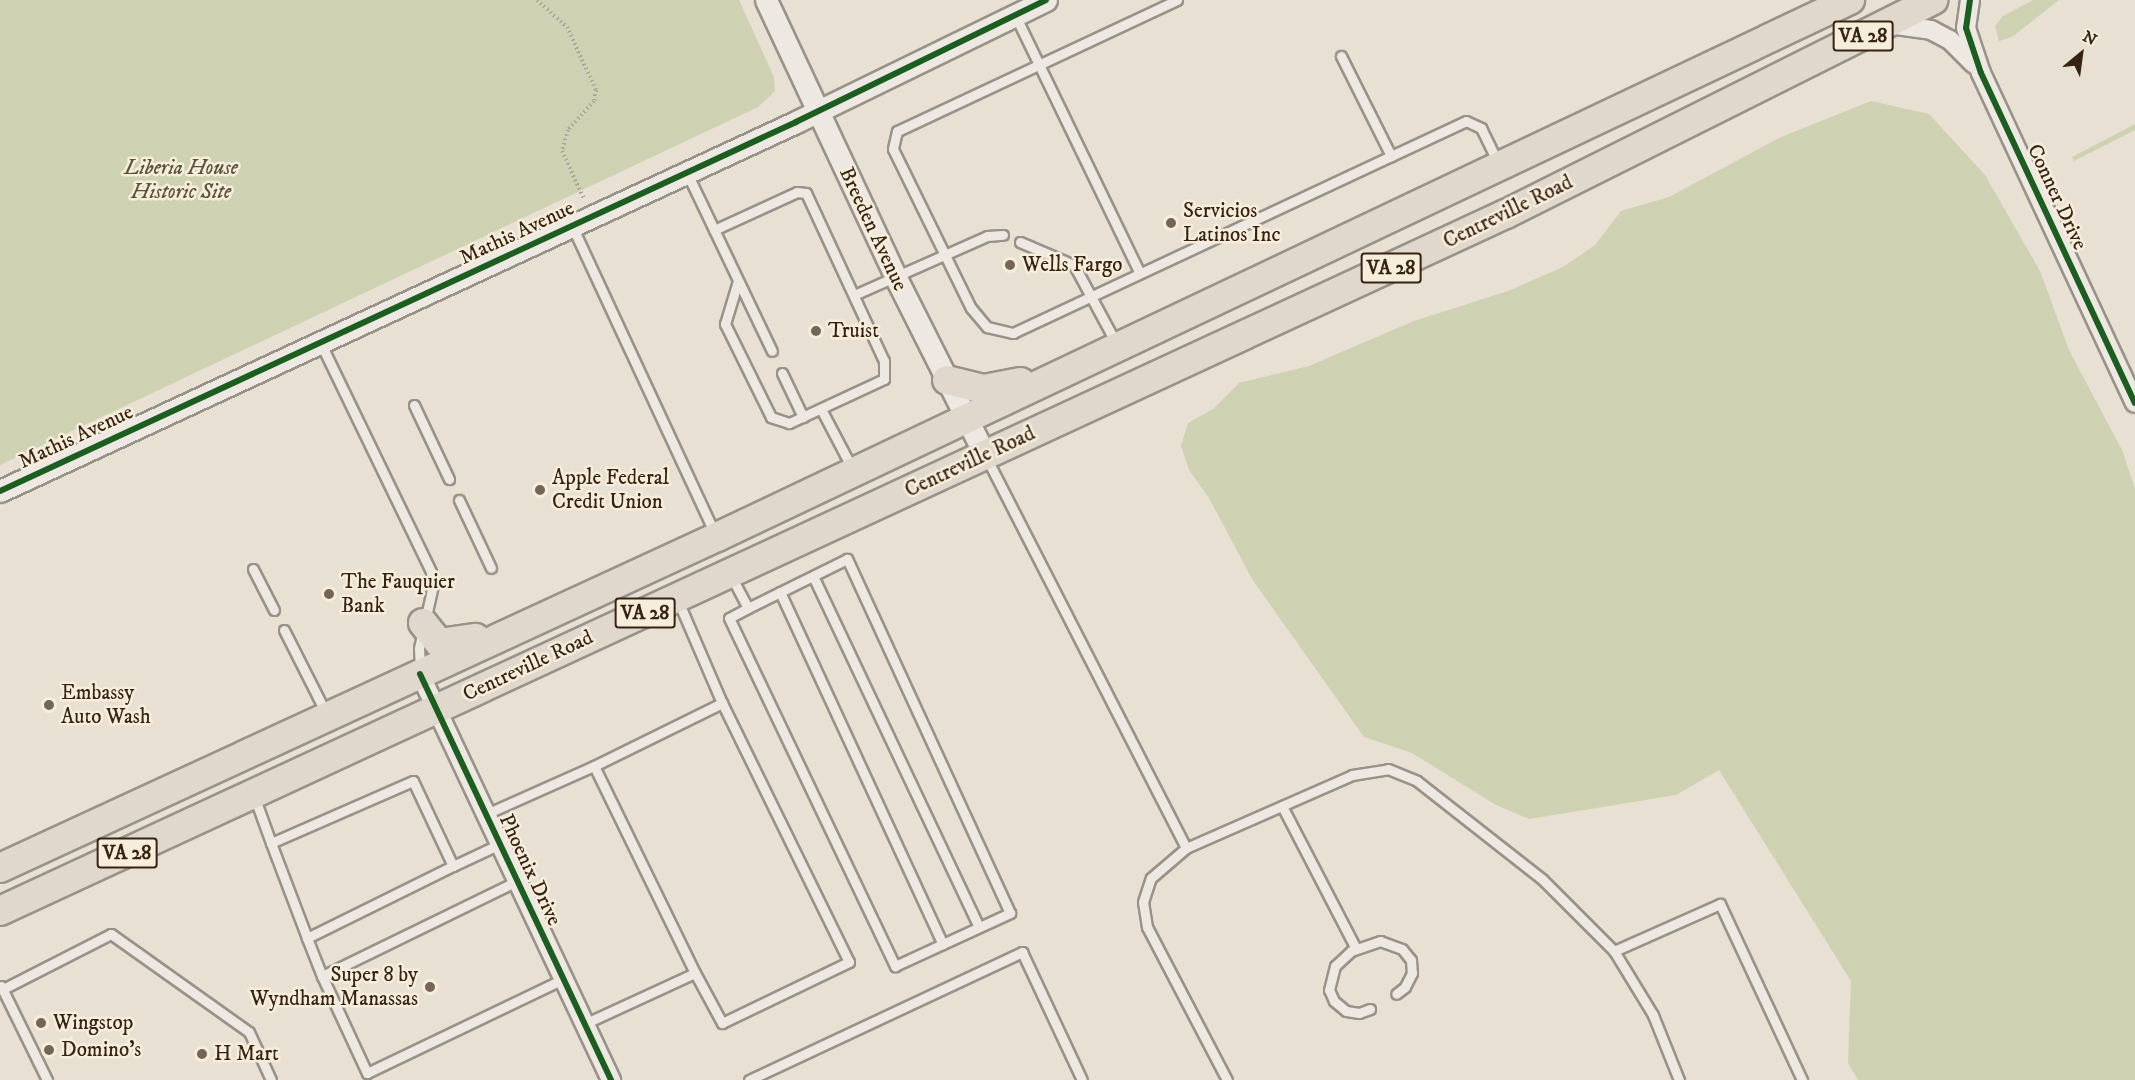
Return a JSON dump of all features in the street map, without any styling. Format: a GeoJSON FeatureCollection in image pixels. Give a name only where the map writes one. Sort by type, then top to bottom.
{"type":"FeatureCollection","features":[{"type":"Feature","properties":{"kind":"highway","name":"Centreville Road"},"geometry":{"type":"LineString","coordinates":[[0,868],[717,537],[1850,0]]}},
{"type":"Feature","properties":{"kind":"highway","name":"Centreville Road"},"geometry":{"type":"LineString","coordinates":[[0,911],[1506,214],[1933,0]]}},
{"type":"Feature","properties":{"kind":"highway"},"geometry":{"type":"LineString","coordinates":[[947,380],[984,389],[1066,373]]}},
{"type":"Feature","properties":{"kind":"highway"},"geometry":{"type":"LineString","coordinates":[[423,623],[441,644],[505,635]]}},
{"type":"Feature","properties":{"kind":"street","name":"Breeden Avenue"},"geometry":{"type":"LineString","coordinates":[[766,0],[895,276],[985,455]]}},
{"type":"Feature","properties":{"kind":"street","name":"Mathis Avenue"},"geometry":{"type":"LineString","coordinates":[[0,491],[818,112],[1046,0]]}},
{"type":"Feature","properties":{"kind":"street","name":"Conner Drive"},"geometry":{"type":"LineString","coordinates":[[1970,0],[1966,28],[1981,73],[2135,403]]}},
{"type":"Feature","properties":{"kind":"street","name":"Conner Drive"},"geometry":{"type":"LineString","coordinates":[[1887,24],[1917,26],[1936,32],[1956,45],[1981,73]]}},
{"type":"Feature","properties":{"kind":"street","name":"Phoenix Drive"},"geometry":{"type":"LineString","coordinates":[[420,674],[611,1080]]}},
{"type":"Feature","properties":{"kind":"street"},"geometry":{"type":"LineString","coordinates":[[0,856],[41,848]]}},
{"type":"Feature","properties":{"kind":"lane"},"geometry":{"type":"LineString","coordinates":[[1177,0],[905,126],[892,140],[893,149],[977,318],[1000,332],[1013,333],[1139,272],[1466,121],[1481,128],[1499,165]]}},
{"type":"Feature","properties":{"kind":"lane"},"geometry":{"type":"LineString","coordinates":[[1015,15],[1139,272]]}},
{"type":"Feature","properties":{"kind":"lane"},"geometry":{"type":"LineString","coordinates":[[1341,56],[1391,156]]}},
{"type":"Feature","properties":{"kind":"lane"},"geometry":{"type":"LineString","coordinates":[[687,173],[772,351]]}},
{"type":"Feature","properties":{"kind":"lane"},"geometry":{"type":"LineString","coordinates":[[714,230],[797,192],[806,194],[854,295],[886,374],[880,383],[789,423],[771,417],[764,408],[728,334],[726,315],[738,281]]}},
{"type":"Feature","properties":{"kind":"lane"},"geometry":{"type":"LineString","coordinates":[[572,226],[717,537]]}},
{"type":"Feature","properties":{"kind":"lane"},"geometry":{"type":"LineString","coordinates":[[854,295],[987,236],[1003,235]]}},
{"type":"Feature","properties":{"kind":"lane"},"geometry":{"type":"LineString","coordinates":[[1020,242],[1074,266],[1092,294],[1118,348]]}},
{"type":"Feature","properties":{"kind":"lane"},"geometry":{"type":"LineString","coordinates":[[320,342],[430,572],[433,585],[423,623],[420,674]]}},
{"type":"Feature","properties":{"kind":"lane"},"geometry":{"type":"LineString","coordinates":[[782,373],[803,417]]}},
{"type":"Feature","properties":{"kind":"lane"},"geometry":{"type":"LineString","coordinates":[[414,405],[449,479]]}},
{"type":"Feature","properties":{"kind":"lane"},"geometry":{"type":"LineString","coordinates":[[821,409],[855,472]]}},
{"type":"Feature","properties":{"kind":"lane"},"geometry":{"type":"LineString","coordinates":[[985,455],[1186,848]]}},
{"type":"Feature","properties":{"kind":"lane"},"geometry":{"type":"LineString","coordinates":[[459,500],[491,568]]}},
{"type":"Feature","properties":{"kind":"lane"},"geometry":{"type":"LineString","coordinates":[[848,559],[1010,913],[895,966],[729,618],[780,592],[848,559]]}},
{"type":"Feature","properties":{"kind":"lane"},"geometry":{"type":"LineString","coordinates":[[253,569],[274,610]]}},
{"type":"Feature","properties":{"kind":"lane"},"geometry":{"type":"LineString","coordinates":[[730,574],[748,608]]}},
{"type":"Feature","properties":{"kind":"lane"},"geometry":{"type":"LineString","coordinates":[[813,576],[979,927]]}},
{"type":"Feature","properties":{"kind":"lane"},"geometry":{"type":"LineString","coordinates":[[780,592],[943,944]]}},
{"type":"Feature","properties":{"kind":"lane"},"geometry":{"type":"LineString","coordinates":[[594,766],[695,973],[722,1023],[849,962],[722,703],[677,598]]}},
{"type":"Feature","properties":{"kind":"lane"},"geometry":{"type":"LineString","coordinates":[[284,630],[328,717]]}},
{"type":"Feature","properties":{"kind":"lane"},"geometry":{"type":"LineString","coordinates":[[486,814],[594,766],[722,703]]}},
{"type":"Feature","properties":{"kind":"lane"},"geometry":{"type":"LineString","coordinates":[[1227,1080],[1143,913],[1151,878],[1186,848],[1372,769],[1407,774],[1542,879],[1614,951],[1653,1016],[1679,1080]]}},
{"type":"Feature","properties":{"kind":"lane"},"geometry":{"type":"LineString","coordinates":[[271,843],[413,781],[453,866]]}},
{"type":"Feature","properties":{"kind":"lane"},"geometry":{"type":"LineString","coordinates":[[254,794],[306,938],[368,1073],[563,978]]}},
{"type":"Feature","properties":{"kind":"lane"},"geometry":{"type":"LineString","coordinates":[[1282,806],[1356,949]]}},
{"type":"Feature","properties":{"kind":"lane"},"geometry":{"type":"LineString","coordinates":[[306,938],[500,844]]}},
{"type":"Feature","properties":{"kind":"lane"},"geometry":{"type":"LineString","coordinates":[[322,976],[517,881]]}},
{"type":"Feature","properties":{"kind":"lane"},"geometry":{"type":"LineString","coordinates":[[1614,951],[1720,904],[1802,1080]]}},
{"type":"Feature","properties":{"kind":"lane"},"geometry":{"type":"LineString","coordinates":[[47,1080],[1,986],[111,934],[249,1032],[271,1080]]}},
{"type":"Feature","properties":{"kind":"lane"},"geometry":{"type":"LineString","coordinates":[[1370,1010],[1359,1013],[1346,1011],[1334,1001],[1328,985],[1338,962],[1356,949],[1387,942],[1407,955],[1412,973],[1405,987],[1396,994]]}},
{"type":"Feature","properties":{"kind":"lane"},"geometry":{"type":"LineString","coordinates":[[749,1080],[1022,952],[1082,1080]]}},
{"type":"Feature","properties":{"kind":"lane"},"geometry":{"type":"LineString","coordinates":[[584,1024],[695,973]]}},
{"type":"Feature","properties":{"kind":"path"},"geometry":{"type":"LineString","coordinates":[[537,0],[567,27],[596,90],[594,101],[568,130],[562,151],[592,216]]}},
{"type":"Feature","properties":{"kind":"green space","name":"Liberia House Historic Site"},"geometry":{"type":"Polygon","coordinates":[[[0,0],[739,0],[774,77],[775,91],[758,107],[0,465],[0,0]]]}},
{"type":"Feature","properties":{"kind":"green space"},"geometry":{"type":"Polygon","coordinates":[[[2033,0],[2059,0],[2012,37],[1999,41],[1995,26],[2003,16],[2033,0]]]}},
{"type":"Feature","properties":{"kind":"green space"},"geometry":{"type":"Polygon","coordinates":[[[1871,101],[1929,114],[1985,175],[2040,271],[2069,350],[2123,452],[2135,489],[2135,1080],[1858,1080],[1848,1063],[1851,981],[1719,770],[1676,795],[1529,819],[1496,805],[1412,753],[1364,737],[1252,579],[1209,498],[1189,470],[1181,446],[1188,423],[1213,409],[1239,383],[1309,366],[1414,321],[1508,291],[1563,267],[1595,245],[1621,211],[1669,197],[1781,137],[1871,101]]]}},
{"type":"Feature","properties":{"kind":"green space"},"geometry":{"type":"Polygon","coordinates":[[[2135,124],[2135,130],[2074,161],[2072,157],[2135,124]]]}},
{"type":"Feature","properties":{"kind":"cycle path"},"geometry":{"type":"LineString","coordinates":[[0,491],[796,122],[1046,0]]}},
{"type":"Feature","properties":{"kind":"cycle path"},"geometry":{"type":"LineString","coordinates":[[1970,0],[1966,28],[1981,73],[2135,403]]}},
{"type":"Feature","properties":{"kind":"cycle path"},"geometry":{"type":"LineString","coordinates":[[420,674],[611,1080]]}},
{"type":"Feature","properties":{"kind":"place","name":"Servicios Latinos Inc"},"geometry":{"type":"Point","coordinates":[1171,223]}},
{"type":"Feature","properties":{"kind":"place","name":"Wells Fargo"},"geometry":{"type":"Point","coordinates":[1010,265]}},
{"type":"Feature","properties":{"kind":"place","name":"Truist"},"geometry":{"type":"Point","coordinates":[816,331]}},
{"type":"Feature","properties":{"kind":"place","name":"Apple Federal Credit Union"},"geometry":{"type":"Point","coordinates":[540,490]}},
{"type":"Feature","properties":{"kind":"place","name":"The Fauquier Bank"},"geometry":{"type":"Point","coordinates":[329,594]}},
{"type":"Feature","properties":{"kind":"place","name":"Embassy Auto Wash"},"geometry":{"type":"Point","coordinates":[49,705]}},
{"type":"Feature","properties":{"kind":"place","name":"Super 8 by Wyndham Manassas"},"geometry":{"type":"Point","coordinates":[430,987]}},
{"type":"Feature","properties":{"kind":"place","name":"Wingstop"},"geometry":{"type":"Point","coordinates":[41,1023]}},
{"type":"Feature","properties":{"kind":"place","name":"Domino's"},"geometry":{"type":"Point","coordinates":[49,1050]}},
{"type":"Feature","properties":{"kind":"place","name":"H Mart"},"geometry":{"type":"Point","coordinates":[202,1054]}}]}
